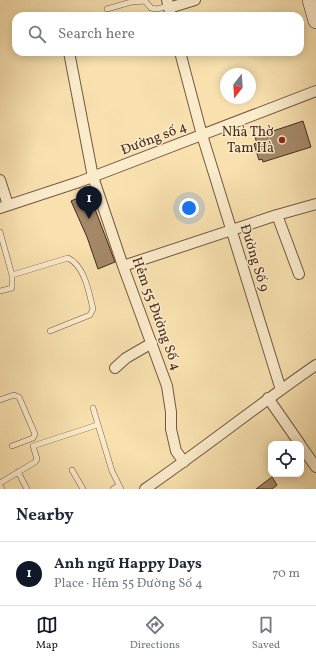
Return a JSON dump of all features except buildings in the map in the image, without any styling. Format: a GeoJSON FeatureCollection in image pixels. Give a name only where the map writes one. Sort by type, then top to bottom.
{"type":"FeatureCollection","features":[{"type":"Feature","properties":{"kind":"street"},"geometry":{"type":"LineString","coordinates":[[169,8],[195,0]]}},
{"type":"Feature","properties":{"kind":"street"},"geometry":{"type":"LineString","coordinates":[[310,0],[316,21]]}},
{"type":"Feature","properties":{"kind":"street","name":"Hẻm 55 Đường Số 4"},"geometry":{"type":"LineString","coordinates":[[70,56],[93,177],[123,266],[167,386],[171,412],[171,429],[176,451],[184,462]]}},
{"type":"Feature","properties":{"kind":"street","name":"Đường Số 9"},"geometry":{"type":"LineString","coordinates":[[181,56],[202,135],[281,390]]}},
{"type":"Feature","properties":{"kind":"street","name":"Đường số 4"},"geometry":{"type":"LineString","coordinates":[[4,207],[93,177],[316,91]]}},
{"type":"Feature","properties":{"kind":"street"},"geometry":{"type":"LineString","coordinates":[[0,180],[4,207]]}},
{"type":"Feature","properties":{"kind":"street"},"geometry":{"type":"LineString","coordinates":[[123,266],[231,230],[316,204]]}},
{"type":"Feature","properties":{"kind":"street"},"geometry":{"type":"LineString","coordinates":[[278,215],[299,274]]}},
{"type":"Feature","properties":{"kind":"street"},"geometry":{"type":"LineString","coordinates":[[115,368],[126,358],[152,343]]}},
{"type":"Feature","properties":{"kind":"street"},"geometry":{"type":"LineString","coordinates":[[145,489],[184,462],[268,398],[316,365]]}},
{"type":"Feature","properties":{"kind":"street"},"geometry":{"type":"LineString","coordinates":[[268,398],[297,441]]}},
{"type":"Feature","properties":{"kind":"street"},"geometry":{"type":"LineString","coordinates":[[304,451],[316,468]]}},
{"type":"Feature","properties":{"kind":"lane"},"geometry":{"type":"LineString","coordinates":[[107,9],[131,2],[145,1],[151,8],[169,8]]}},
{"type":"Feature","properties":{"kind":"lane"},"geometry":{"type":"LineString","coordinates":[[0,232],[12,274],[12,288],[0,292]]}},
{"type":"Feature","properties":{"kind":"lane"},"geometry":{"type":"LineString","coordinates":[[12,274],[68,258],[73,260],[86,279],[93,309],[90,315],[50,331]]}},
{"type":"Feature","properties":{"kind":"lane"},"geometry":{"type":"LineString","coordinates":[[0,400],[14,394],[19,397],[35,434],[33,438],[12,446]]}},
{"type":"Feature","properties":{"kind":"lane"},"geometry":{"type":"LineString","coordinates":[[93,408],[112,471],[120,487],[113,489]]}},
{"type":"Feature","properties":{"kind":"lane"},"geometry":{"type":"LineString","coordinates":[[2,489],[0,484],[36,461],[33,446],[97,425]]}},
{"type":"Feature","properties":{"kind":"lane"},"geometry":{"type":"LineString","coordinates":[[72,470],[83,489]]}},
{"type":"Feature","properties":{"kind":"lane"},"geometry":{"type":"LineString","coordinates":[[18,472],[26,489]]}},
{"type":"Feature","properties":{"kind":"place","name":"Nhà Thờ Tam Hà"},"geometry":{"type":"Point","coordinates":[282,140]}},
{"type":"Feature","properties":{"kind":"place","name":"Anh ngữ Happy Days"},"geometry":{"type":"Point","coordinates":[89,219]}}]}
